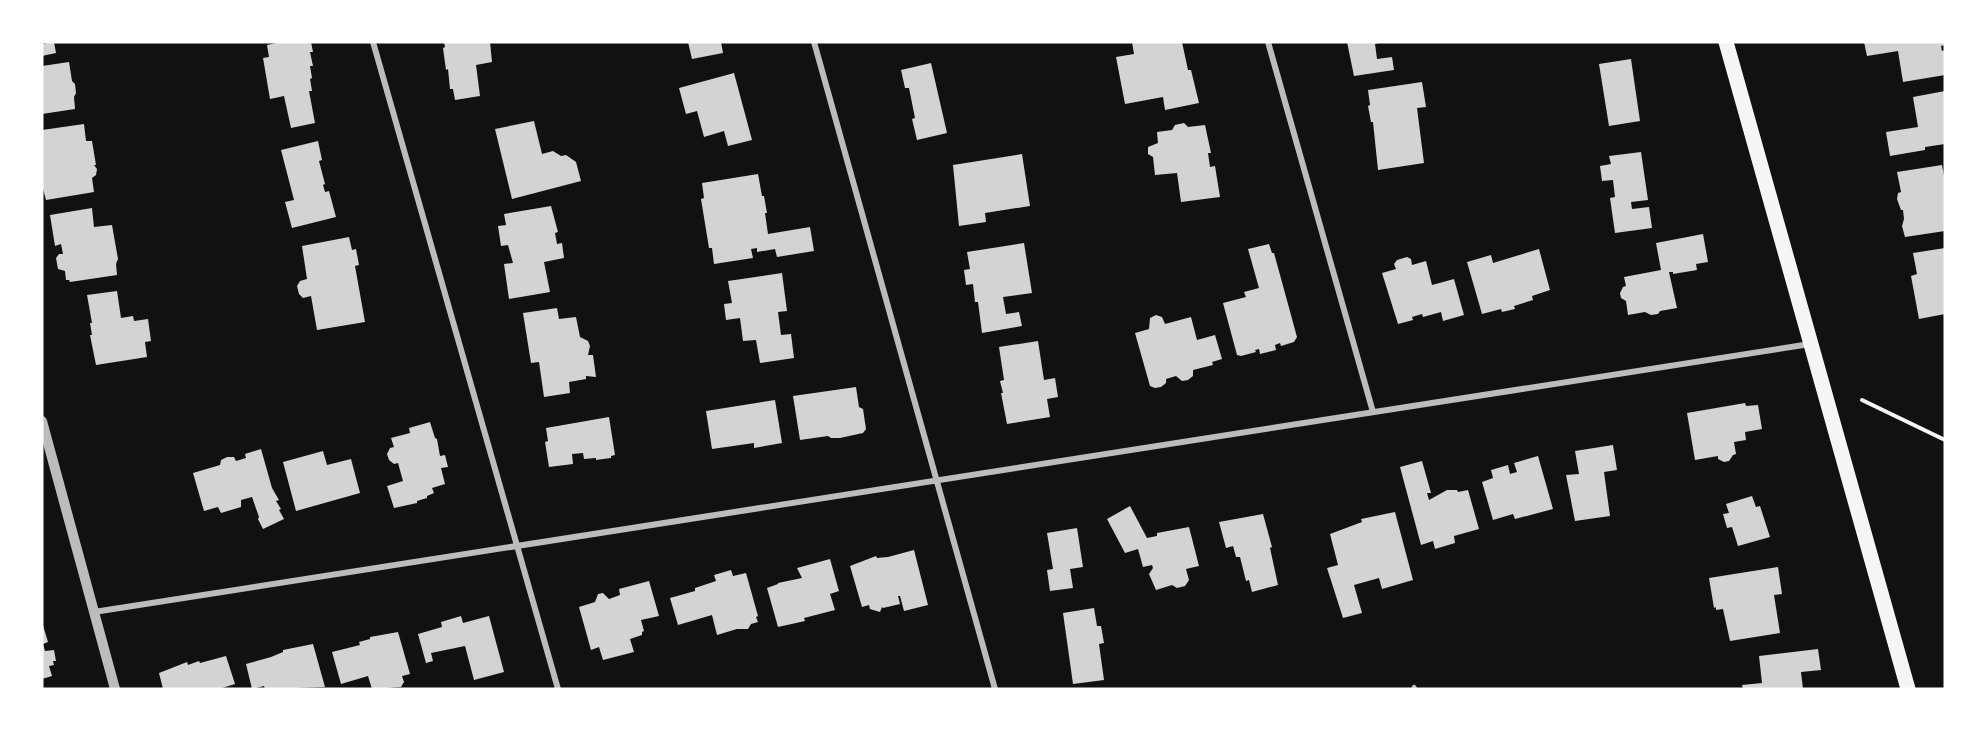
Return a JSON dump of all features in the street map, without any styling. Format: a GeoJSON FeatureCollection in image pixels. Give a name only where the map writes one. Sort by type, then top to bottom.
{"type":"FeatureCollection","features":[{"type":"Feature","properties":{"kind":"main road"},"geometry":{"type":"LineString","coordinates":[[1725,42],[1908,689]]}},
{"type":"Feature","properties":{"kind":"street"},"geometry":{"type":"LineString","coordinates":[[374,42],[558,689]]}},
{"type":"Feature","properties":{"kind":"street"},"geometry":{"type":"LineString","coordinates":[[814,42],[995,689]]}},
{"type":"Feature","properties":{"kind":"street"},"geometry":{"type":"LineString","coordinates":[[1268,42],[1373,412]]}},
{"type":"Feature","properties":{"kind":"street"},"geometry":{"type":"LineString","coordinates":[[94,612],[1811,344]]}},
{"type":"Feature","properties":{"kind":"street"},"geometry":{"type":"LineString","coordinates":[[42,421],[115,689]]}},
{"type":"Feature","properties":{"kind":"path"},"geometry":{"type":"LineString","coordinates":[[1862,400],[1945,440]]}},
{"type":"Feature","properties":{"kind":"building"},"geometry":{"type":"Polygon","coordinates":[[[54,42],[56,53],[42,56],[42,44],[54,42]]]}},
{"type":"Feature","properties":{"kind":"building"},"geometry":{"type":"Polygon","coordinates":[[[281,42],[311,42],[312,91],[309,91],[315,123],[291,128],[284,96],[270,99],[263,58],[269,57],[267,45],[281,42]]]}},
{"type":"Feature","properties":{"kind":"building"},"geometry":{"type":"Polygon","coordinates":[[[444,42],[490,42],[492,62],[476,65],[480,96],[455,100],[453,89],[450,89],[448,69],[446,70],[444,42]]]}},
{"type":"Feature","properties":{"kind":"building"},"geometry":{"type":"Polygon","coordinates":[[[688,42],[721,42],[723,53],[692,59],[688,42]]]}},
{"type":"Feature","properties":{"kind":"building"},"geometry":{"type":"Polygon","coordinates":[[[1132,42],[1182,42],[1199,103],[1165,110],[1163,97],[1125,104],[1116,57],[1134,54],[1132,42]]]}},
{"type":"Feature","properties":{"kind":"building"},"geometry":{"type":"Polygon","coordinates":[[[1347,42],[1382,42],[1375,44],[1377,59],[1392,57],[1394,70],[1354,76],[1347,42]]]}},
{"type":"Feature","properties":{"kind":"building"},"geometry":{"type":"Polygon","coordinates":[[[1864,42],[1945,42],[1945,45],[1941,46],[1942,51],[1945,50],[1945,75],[1903,82],[1898,51],[1867,56],[1864,42]]]}},
{"type":"Feature","properties":{"kind":"building"},"geometry":{"type":"Polygon","coordinates":[[[1631,59],[1640,121],[1609,126],[1599,64],[1631,59]]]}},
{"type":"Feature","properties":{"kind":"building"},"geometry":{"type":"Polygon","coordinates":[[[69,62],[72,81],[75,84],[75,109],[42,114],[42,66],[69,62]]]}},
{"type":"Feature","properties":{"kind":"building"},"geometry":{"type":"Polygon","coordinates":[[[931,63],[947,133],[917,140],[909,88],[905,88],[901,70],[931,63]]]}},
{"type":"Feature","properties":{"kind":"building"},"geometry":{"type":"Polygon","coordinates":[[[734,73],[752,140],[728,146],[724,131],[704,137],[697,111],[686,114],[679,88],[734,73]]]}},
{"type":"Feature","properties":{"kind":"building"},"geometry":{"type":"Polygon","coordinates":[[[1422,82],[1426,107],[1417,108],[1424,163],[1378,170],[1373,122],[1371,122],[1368,106],[1370,105],[1368,90],[1422,82]]]}},
{"type":"Feature","properties":{"kind":"building"},"geometry":{"type":"Polygon","coordinates":[[[1945,91],[1945,144],[1890,156],[1886,132],[1918,127],[1913,97],[1945,91]]]}},
{"type":"Feature","properties":{"kind":"building"},"geometry":{"type":"Polygon","coordinates":[[[534,121],[542,154],[553,151],[561,156],[566,155],[576,162],[581,181],[512,199],[495,129],[534,121]]]}},
{"type":"Feature","properties":{"kind":"building"},"geometry":{"type":"Polygon","coordinates":[[[1184,123],[1188,127],[1205,125],[1211,153],[1208,153],[1210,167],[1215,166],[1220,197],[1181,202],[1177,173],[1155,175],[1153,157],[1148,154],[1148,147],[1158,143],[1157,132],[1172,130],[1175,125],[1184,123]]]}},
{"type":"Feature","properties":{"kind":"building"},"geometry":{"type":"Polygon","coordinates":[[[84,124],[86,141],[92,141],[96,165],[94,165],[97,169],[96,175],[92,178],[94,192],[46,200],[42,185],[42,130],[84,124]]]}},
{"type":"Feature","properties":{"kind":"building"},"geometry":{"type":"Polygon","coordinates":[[[318,141],[322,160],[319,161],[325,184],[323,185],[325,192],[329,191],[336,217],[292,228],[285,202],[294,200],[281,150],[318,141]]]}},
{"type":"Feature","properties":{"kind":"building"},"geometry":{"type":"Polygon","coordinates":[[[1641,152],[1648,200],[1631,202],[1632,209],[1649,207],[1652,228],[1615,233],[1610,198],[1615,197],[1613,180],[1602,181],[1600,166],[1611,164],[1609,156],[1641,152]]]}},
{"type":"Feature","properties":{"kind":"building"},"geometry":{"type":"Polygon","coordinates":[[[1022,154],[1030,206],[985,213],[986,222],[959,226],[953,165],[1022,154]]]}},
{"type":"Feature","properties":{"kind":"building"},"geometry":{"type":"Polygon","coordinates":[[[1942,165],[1945,181],[1945,231],[1905,237],[1902,226],[1903,210],[1897,199],[1898,193],[1901,192],[1897,172],[1942,165]]]}},
{"type":"Feature","properties":{"kind":"building"},"geometry":{"type":"Polygon","coordinates":[[[758,174],[767,213],[765,213],[768,234],[810,227],[814,251],[777,257],[775,249],[757,252],[757,248],[751,249],[753,258],[714,264],[701,199],[704,198],[702,183],[758,174]]]}},
{"type":"Feature","properties":{"kind":"building"},"geometry":{"type":"Polygon","coordinates":[[[551,206],[558,232],[555,233],[557,244],[562,243],[564,258],[544,262],[550,292],[509,299],[504,264],[513,263],[508,245],[501,246],[498,226],[506,225],[504,214],[551,206]]]}},
{"type":"Feature","properties":{"kind":"building"},"geometry":{"type":"Polygon","coordinates":[[[92,208],[94,227],[112,225],[118,259],[117,275],[70,282],[66,280],[65,271],[58,269],[56,258],[59,254],[63,254],[61,244],[55,246],[50,215],[92,208]]]}},
{"type":"Feature","properties":{"kind":"building"},"geometry":{"type":"Polygon","coordinates":[[[1703,234],[1708,262],[1696,264],[1697,270],[1673,274],[1669,272],[1677,308],[1651,315],[1645,312],[1628,315],[1626,301],[1621,298],[1620,293],[1626,286],[1624,277],[1661,270],[1656,243],[1703,234]]]}},
{"type":"Feature","properties":{"kind":"building"},"geometry":{"type":"Polygon","coordinates":[[[349,237],[352,250],[356,249],[359,265],[355,266],[365,322],[317,330],[311,296],[303,298],[297,286],[300,281],[307,279],[302,246],[349,237]]]}},
{"type":"Feature","properties":{"kind":"building"},"geometry":{"type":"Polygon","coordinates":[[[1024,243],[1032,293],[1003,297],[1006,314],[1019,312],[1022,326],[982,333],[973,284],[966,285],[964,270],[970,269],[967,252],[1024,243]]]}},
{"type":"Feature","properties":{"kind":"building"},"geometry":{"type":"Polygon","coordinates":[[[1269,244],[1274,253],[1297,337],[1294,342],[1281,346],[1280,343],[1275,345],[1276,350],[1260,354],[1259,349],[1255,350],[1256,352],[1237,355],[1223,303],[1246,297],[1244,292],[1259,288],[1248,249],[1269,244]]]}},
{"type":"Feature","properties":{"kind":"building"},"geometry":{"type":"Polygon","coordinates":[[[1945,248],[1945,314],[1919,319],[1911,276],[1917,274],[1913,253],[1945,248]]]}},
{"type":"Feature","properties":{"kind":"building"},"geometry":{"type":"Polygon","coordinates":[[[1539,249],[1550,290],[1532,296],[1533,300],[1514,306],[1515,309],[1502,312],[1501,309],[1482,314],[1467,262],[1491,255],[1493,263],[1539,249]]]}},
{"type":"Feature","properties":{"kind":"building"},"geometry":{"type":"Polygon","coordinates":[[[1407,257],[1411,259],[1412,265],[1426,261],[1432,285],[1454,279],[1464,315],[1443,321],[1441,312],[1423,317],[1422,314],[1412,317],[1413,320],[1398,324],[1382,273],[1396,269],[1394,264],[1397,260],[1407,257]]]}},
{"type":"Feature","properties":{"kind":"building"},"geometry":{"type":"Polygon","coordinates":[[[782,273],[787,311],[778,312],[781,335],[791,334],[794,358],[760,363],[756,340],[743,341],[740,318],[726,320],[724,304],[732,303],[728,281],[782,273]]]}},
{"type":"Feature","properties":{"kind":"building"},"geometry":{"type":"Polygon","coordinates":[[[117,291],[121,318],[133,316],[134,321],[148,319],[151,341],[145,342],[147,357],[96,365],[90,335],[92,335],[90,323],[92,323],[87,295],[117,291]]]}},
{"type":"Feature","properties":{"kind":"building"},"geometry":{"type":"Polygon","coordinates":[[[557,308],[559,319],[576,317],[580,337],[588,341],[590,346],[588,355],[593,355],[596,377],[586,376],[586,379],[569,382],[570,393],[544,397],[539,362],[531,363],[523,313],[557,308]]]}},
{"type":"Feature","properties":{"kind":"building"},"geometry":{"type":"Polygon","coordinates":[[[1156,315],[1162,317],[1165,324],[1191,317],[1197,340],[1215,335],[1222,359],[1212,362],[1213,365],[1193,370],[1193,376],[1188,380],[1182,381],[1176,376],[1166,379],[1166,383],[1161,387],[1150,386],[1135,333],[1149,329],[1150,318],[1156,315]]]}},
{"type":"Feature","properties":{"kind":"building"},"geometry":{"type":"Polygon","coordinates":[[[1038,341],[1044,380],[1055,378],[1058,397],[1047,399],[1050,417],[1007,424],[1001,393],[1003,393],[1000,381],[1004,380],[999,347],[1038,341]]]}},
{"type":"Feature","properties":{"kind":"building"},"geometry":{"type":"Polygon","coordinates":[[[856,387],[859,407],[863,409],[866,429],[863,433],[840,438],[828,436],[800,440],[793,396],[856,387]]]}},
{"type":"Feature","properties":{"kind":"building"},"geometry":{"type":"Polygon","coordinates":[[[775,400],[782,443],[754,448],[754,443],[712,449],[706,411],[775,400]]]}},
{"type":"Feature","properties":{"kind":"building"},"geometry":{"type":"Polygon","coordinates":[[[1745,403],[1746,406],[1758,405],[1762,429],[1745,432],[1746,440],[1734,442],[1736,454],[1729,461],[1724,462],[1718,459],[1718,456],[1695,460],[1687,413],[1745,403]]]}},
{"type":"Feature","properties":{"kind":"building"},"geometry":{"type":"Polygon","coordinates":[[[609,417],[615,455],[611,458],[596,460],[596,458],[584,459],[583,453],[572,454],[573,464],[549,467],[545,442],[548,441],[546,428],[609,417]]]}},
{"type":"Feature","properties":{"kind":"building"},"geometry":{"type":"Polygon","coordinates":[[[430,422],[437,439],[440,456],[445,455],[448,467],[441,468],[445,484],[432,488],[434,493],[417,503],[394,508],[387,486],[403,481],[398,463],[394,464],[389,460],[387,454],[390,448],[394,447],[391,438],[410,433],[409,428],[430,422]]]}},
{"type":"Feature","properties":{"kind":"building"},"geometry":{"type":"Polygon","coordinates":[[[1613,445],[1617,470],[1604,472],[1610,516],[1575,521],[1566,475],[1579,474],[1575,451],[1613,445]]]}},
{"type":"Feature","properties":{"kind":"building"},"geometry":{"type":"Polygon","coordinates":[[[261,449],[272,488],[279,500],[276,501],[284,519],[263,529],[252,497],[241,500],[241,507],[221,513],[218,507],[204,511],[193,473],[220,465],[221,460],[227,457],[234,457],[236,461],[246,458],[245,454],[261,449]]]}},
{"type":"Feature","properties":{"kind":"building"},"geometry":{"type":"Polygon","coordinates":[[[323,451],[327,465],[351,459],[360,493],[296,511],[283,462],[323,451]]]}},
{"type":"Feature","properties":{"kind":"building"},"geometry":{"type":"Polygon","coordinates":[[[1538,456],[1553,509],[1515,519],[1513,514],[1493,520],[1482,482],[1493,478],[1491,470],[1508,465],[1510,474],[1517,472],[1514,463],[1538,456]]]}},
{"type":"Feature","properties":{"kind":"building"},"geometry":{"type":"Polygon","coordinates":[[[1422,461],[1431,493],[1427,493],[1429,500],[1447,490],[1458,492],[1468,490],[1479,529],[1454,536],[1455,543],[1435,549],[1433,541],[1421,545],[1400,467],[1422,461]]]}},
{"type":"Feature","properties":{"kind":"building"},"geometry":{"type":"Polygon","coordinates":[[[1752,496],[1756,507],[1760,506],[1770,537],[1738,546],[1732,527],[1727,528],[1723,514],[1729,513],[1726,504],[1752,496]]]}},
{"type":"Feature","properties":{"kind":"building"},"geometry":{"type":"Polygon","coordinates":[[[1130,506],[1147,538],[1157,536],[1157,533],[1189,527],[1199,566],[1186,569],[1189,580],[1185,586],[1177,588],[1172,585],[1156,590],[1149,574],[1153,568],[1152,565],[1143,567],[1138,549],[1125,553],[1107,519],[1130,506]]]}},
{"type":"Feature","properties":{"kind":"building"},"geometry":{"type":"Polygon","coordinates":[[[1395,512],[1413,580],[1382,589],[1379,578],[1354,585],[1362,613],[1343,618],[1327,568],[1338,565],[1330,534],[1362,522],[1361,519],[1395,512]]]}},
{"type":"Feature","properties":{"kind":"building"},"geometry":{"type":"Polygon","coordinates":[[[1263,514],[1272,547],[1270,548],[1278,585],[1252,592],[1249,580],[1246,581],[1240,557],[1236,557],[1233,546],[1226,548],[1219,522],[1263,514]]]}},
{"type":"Feature","properties":{"kind":"building"},"geometry":{"type":"Polygon","coordinates":[[[1077,528],[1083,567],[1070,569],[1073,588],[1050,591],[1047,570],[1053,569],[1047,533],[1077,528]]]}},
{"type":"Feature","properties":{"kind":"building"},"geometry":{"type":"Polygon","coordinates":[[[914,550],[928,605],[904,611],[900,596],[898,596],[900,604],[882,607],[880,612],[870,609],[869,605],[862,607],[850,566],[876,556],[877,558],[888,557],[914,550]]]}},
{"type":"Feature","properties":{"kind":"building"},"geometry":{"type":"Polygon","coordinates":[[[830,559],[839,591],[830,594],[835,610],[804,618],[805,621],[778,627],[767,588],[802,578],[797,568],[830,559]]]}},
{"type":"Feature","properties":{"kind":"building"},"geometry":{"type":"Polygon","coordinates":[[[1778,567],[1782,594],[1774,595],[1780,633],[1730,641],[1723,609],[1714,608],[1709,578],[1778,567]]]}},
{"type":"Feature","properties":{"kind":"building"},"geometry":{"type":"Polygon","coordinates":[[[731,570],[733,576],[746,573],[758,622],[751,624],[748,629],[737,629],[717,635],[712,615],[678,625],[670,598],[695,591],[695,588],[716,581],[714,575],[731,570]]]}},
{"type":"Feature","properties":{"kind":"building"},"geometry":{"type":"Polygon","coordinates":[[[649,581],[659,616],[641,620],[644,631],[642,635],[630,639],[634,652],[603,660],[599,647],[591,650],[579,607],[595,602],[598,594],[603,593],[609,599],[620,595],[619,589],[649,581]]]}},
{"type":"Feature","properties":{"kind":"building"},"geometry":{"type":"Polygon","coordinates":[[[1094,608],[1097,626],[1101,626],[1104,643],[1099,644],[1104,680],[1073,684],[1063,613],[1094,608]]]}},
{"type":"Feature","properties":{"kind":"building"},"geometry":{"type":"Polygon","coordinates":[[[461,616],[463,623],[489,616],[504,672],[474,680],[465,646],[431,653],[433,661],[426,663],[418,634],[442,627],[441,622],[461,616]]]}},
{"type":"Feature","properties":{"kind":"building"},"geometry":{"type":"Polygon","coordinates":[[[42,622],[48,642],[43,644],[45,651],[54,650],[56,661],[53,661],[54,665],[49,666],[52,676],[42,679],[42,622]]]}},
{"type":"Feature","properties":{"kind":"building"},"geometry":{"type":"Polygon","coordinates":[[[398,632],[410,674],[402,676],[404,682],[401,687],[372,689],[368,676],[341,684],[332,652],[360,645],[359,642],[370,639],[370,637],[398,632]]]}},
{"type":"Feature","properties":{"kind":"building"},"geometry":{"type":"Polygon","coordinates":[[[313,644],[325,687],[265,689],[264,686],[252,689],[246,664],[271,657],[283,650],[313,644]]]}},
{"type":"Feature","properties":{"kind":"building"},"geometry":{"type":"Polygon","coordinates":[[[1818,649],[1821,670],[1801,672],[1803,689],[1743,689],[1742,685],[1762,683],[1759,656],[1818,649]]]}},
{"type":"Feature","properties":{"kind":"building"},"geometry":{"type":"Polygon","coordinates":[[[226,656],[235,684],[219,689],[163,689],[159,673],[187,662],[188,665],[226,656]]]}}]}
